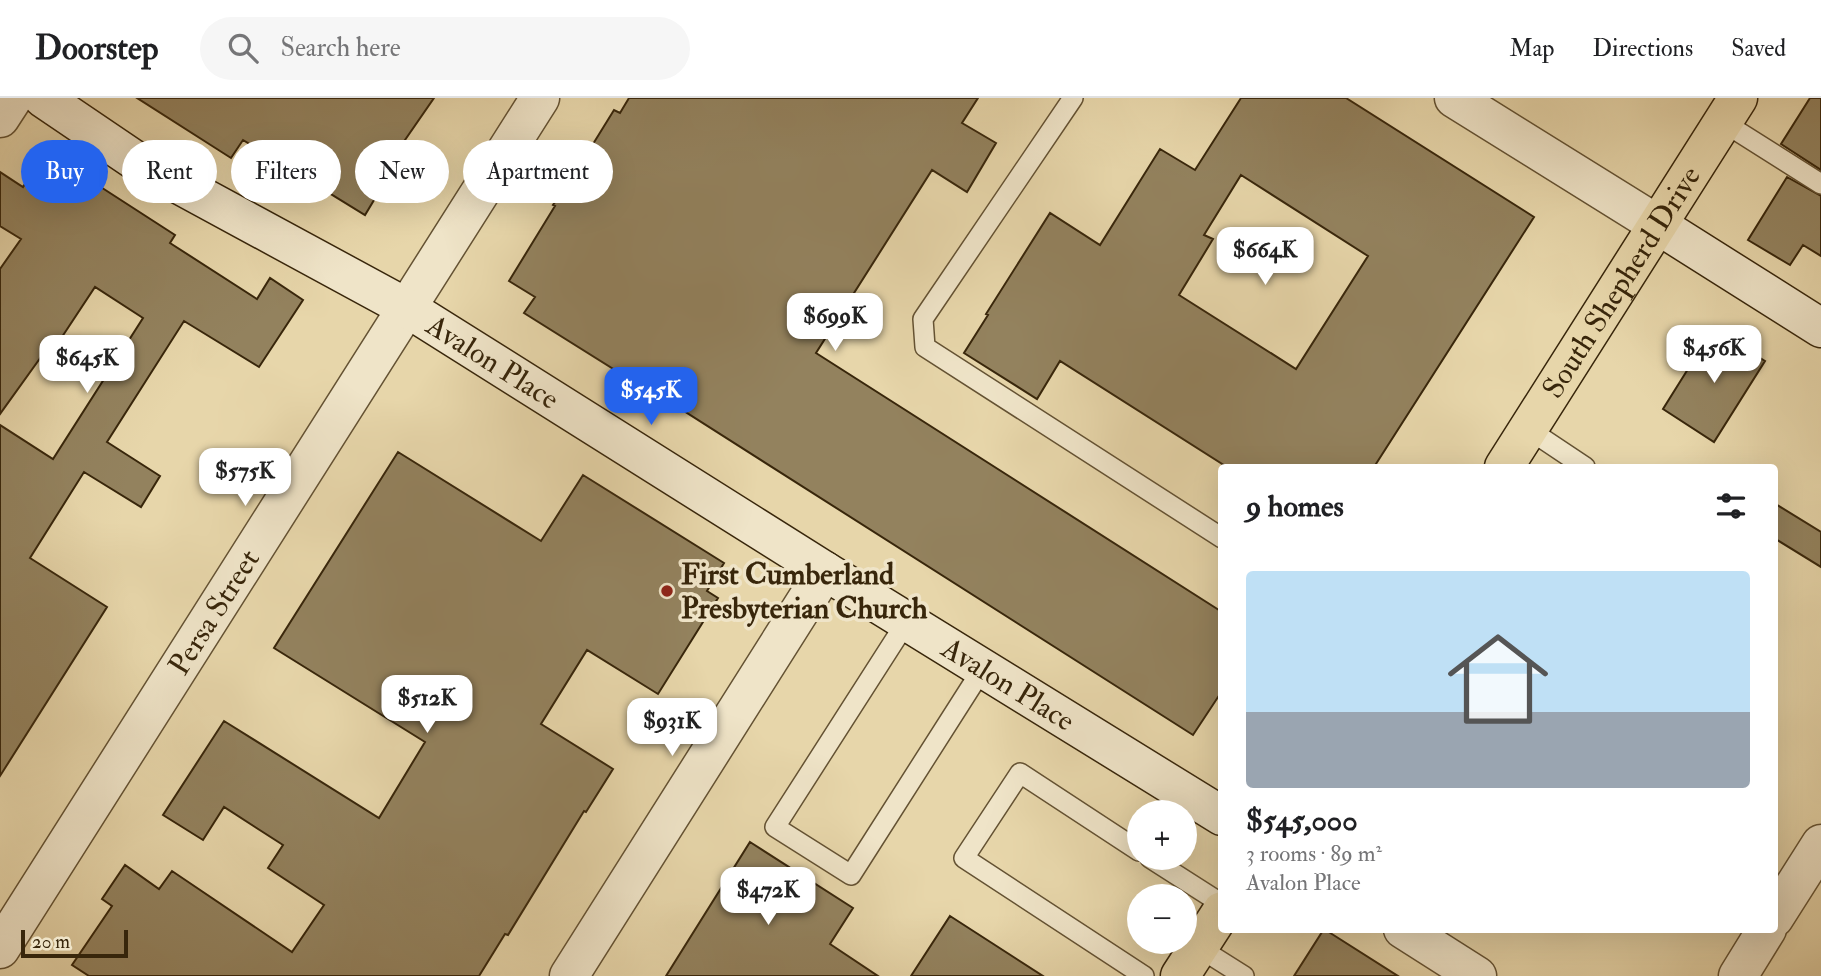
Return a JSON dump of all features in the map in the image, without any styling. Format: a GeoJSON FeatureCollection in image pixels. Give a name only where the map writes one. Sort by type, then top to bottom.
{"type":"FeatureCollection","features":[{"type":"Feature","properties":{"kind":"main road","name":"South Shepherd Drive"},"geometry":{"type":"LineString","coordinates":[[1506,464],[1731,110]]}},
{"type":"Feature","properties":{"kind":"main road"},"geometry":{"type":"LineString","coordinates":[[1189,961],[1218,917]]}},
{"type":"Feature","properties":{"kind":"street"},"geometry":{"type":"LineString","coordinates":[[0,118],[13,98]]}},
{"type":"Feature","properties":{"kind":"street","name":"Avalon Place"},"geometry":{"type":"LineString","coordinates":[[43,98],[136,161],[407,308],[1218,814]]}},
{"type":"Feature","properties":{"kind":"street","name":"Persa Street"},"geometry":{"type":"LineString","coordinates":[[0,949],[540,98]]}},
{"type":"Feature","properties":{"kind":"street"},"geometry":{"type":"LineString","coordinates":[[1454,98],[1821,328]]}},
{"type":"Feature","properties":{"kind":"street"},"geometry":{"type":"LineString","coordinates":[[569,976],[825,571]]}},
{"type":"Feature","properties":{"kind":"street"},"geometry":{"type":"LineString","coordinates":[[1778,912],[1821,844]]}},
{"type":"Feature","properties":{"kind":"street"},"geometry":{"type":"LineString","coordinates":[[1409,933],[1477,976]]}},
{"type":"Feature","properties":{"kind":"street"},"geometry":{"type":"LineString","coordinates":[[1738,976],[1765,933]]}},
{"type":"Feature","properties":{"kind":"lane"},"geometry":{"type":"LineString","coordinates":[[1073,98],[923,319],[925,347],[1218,535]]}},
{"type":"Feature","properties":{"kind":"lane"},"geometry":{"type":"LineString","coordinates":[[1731,110],[1821,184]]}},
{"type":"Feature","properties":{"kind":"lane"},"geometry":{"type":"LineString","coordinates":[[1528,429],[1580,464]]}},
{"type":"Feature","properties":{"kind":"lane"},"geometry":{"type":"LineString","coordinates":[[907,621],[775,827],[851,875],[983,668]]}},
{"type":"Feature","properties":{"kind":"lane"},"geometry":{"type":"LineString","coordinates":[[1127,842],[1020,773],[964,858],[1144,976]]}},
{"type":"Feature","properties":{"kind":"lane"},"geometry":{"type":"LineString","coordinates":[[1169,870],[1218,901]]}},
{"type":"Feature","properties":{"kind":"lane"},"geometry":{"type":"LineString","coordinates":[[1189,961],[1244,976]]}},
{"type":"Feature","properties":{"kind":"building"},"geometry":{"type":"Polygon","coordinates":[[[137,98],[434,98],[405,140],[355,140],[355,203],[372,203],[365,215],[341,200],[341,140],[231,140],[231,158],[217,149],[217,140],[203,140],[137,98]]]}},
{"type":"Feature","properties":{"kind":"building"},"geometry":{"type":"Polygon","coordinates":[[[629,98],[978,98],[962,123],[996,143],[967,192],[932,170],[816,353],[1218,609],[1218,697],[1193,735],[632,378],[631,380],[524,313],[535,297],[509,281],[554,203],[613,203],[613,140],[595,140],[614,110],[620,113],[629,98]]]}},
{"type":"Feature","properties":{"kind":"building"},"geometry":{"type":"Polygon","coordinates":[[[1241,98],[1346,98],[1534,217],[1376,464],[1222,464],[1060,361],[1037,399],[964,353],[1050,213],[1100,245],[1160,149],[1195,170],[1241,98]],[[1241,175],[1204,235],[1213,239],[1179,295],[1296,369],[1368,256],[1241,175]]]}},
{"type":"Feature","properties":{"kind":"building"},"geometry":{"type":"Polygon","coordinates":[[[1810,98],[1821,98],[1821,170],[1781,144],[1810,98]]]}},
{"type":"Feature","properties":{"kind":"building"},"geometry":{"type":"Polygon","coordinates":[[[0,172],[21,186],[21,203],[108,203],[108,192],[175,235],[170,243],[257,299],[270,278],[303,300],[259,367],[184,321],[107,442],[160,476],[141,507],[84,472],[30,558],[107,607],[0,776],[0,425],[53,459],[143,318],[95,287],[56,346],[51,343],[0,414],[0,269],[21,239],[0,226],[0,172]]]}},
{"type":"Feature","properties":{"kind":"building"},"geometry":{"type":"Polygon","coordinates":[[[1787,177],[1821,196],[1821,256],[1803,245],[1790,265],[1748,240],[1787,177]]]}},
{"type":"Feature","properties":{"kind":"building"},"geometry":{"type":"Polygon","coordinates":[[[1713,329],[1765,361],[1714,442],[1663,409],[1713,329]]]}},
{"type":"Feature","properties":{"kind":"building"},"geometry":{"type":"Polygon","coordinates":[[[398,452],[541,541],[583,475],[724,563],[707,591],[718,598],[658,694],[587,650],[541,724],[613,769],[479,976],[89,976],[72,965],[112,906],[102,899],[125,865],[159,889],[172,871],[292,952],[324,905],[268,868],[283,845],[224,807],[203,840],[163,815],[224,721],[379,818],[425,742],[274,648],[398,452]]]}},
{"type":"Feature","properties":{"kind":"building"},"geometry":{"type":"Polygon","coordinates":[[[1778,505],[1821,532],[1821,567],[1778,540],[1778,505]]]}},
{"type":"Feature","properties":{"kind":"building"},"geometry":{"type":"Polygon","coordinates":[[[750,842],[853,908],[830,944],[878,976],[666,976],[750,842]]]}},
{"type":"Feature","properties":{"kind":"building"},"geometry":{"type":"Polygon","coordinates":[[[950,916],[1043,976],[911,976],[950,916]]]}},
{"type":"Feature","properties":{"kind":"building"},"geometry":{"type":"Polygon","coordinates":[[[1321,933],[1330,933],[1398,976],[1294,976],[1321,933]]]}},
{"type":"Feature","properties":{"kind":"place","name":"First Cumberland Presbyterian Church"},"geometry":{"type":"Point","coordinates":[667,591]}}]}
